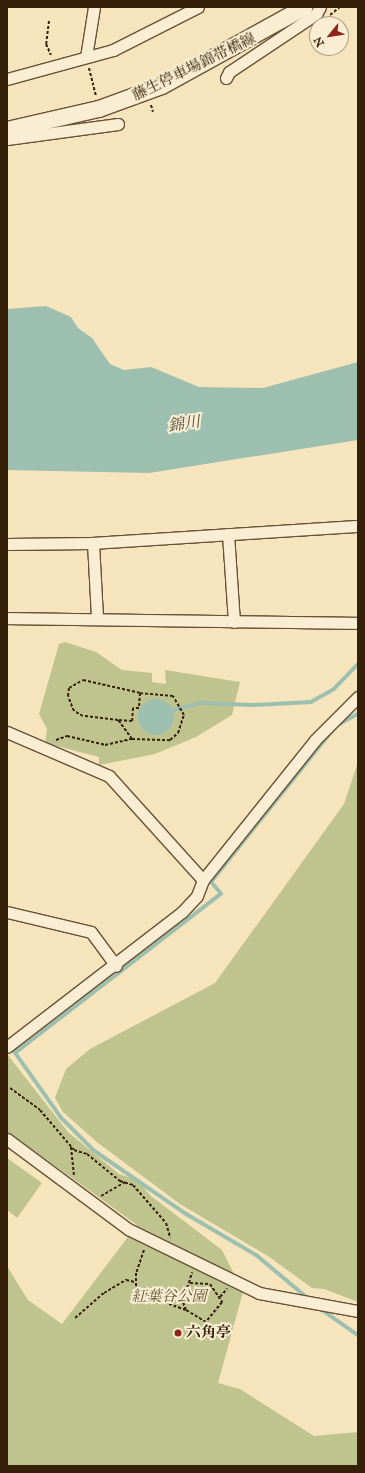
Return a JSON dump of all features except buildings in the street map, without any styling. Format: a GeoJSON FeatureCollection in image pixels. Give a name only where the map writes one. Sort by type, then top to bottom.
{"type":"FeatureCollection","features":[{"type":"Feature","properties":{"kind":"main road","name":"藤生停車場錦帯橋線"},"geometry":{"type":"LineString","coordinates":[[7,130],[99,109],[162,86],[305,7]]}},
{"type":"Feature","properties":{"kind":"street"},"geometry":{"type":"LineString","coordinates":[[86,57],[94,7]]}},
{"type":"Feature","properties":{"kind":"street"},"geometry":{"type":"LineString","coordinates":[[7,79],[57,64],[113,50],[198,7]]}},
{"type":"Feature","properties":{"kind":"street"},"geometry":{"type":"LineString","coordinates":[[226,78],[229,72],[316,14],[320,7]]}},
{"type":"Feature","properties":{"kind":"street"},"geometry":{"type":"LineString","coordinates":[[7,139],[118,124]]}},
{"type":"Feature","properties":{"kind":"street"},"geometry":{"type":"LineString","coordinates":[[7,544],[92,543],[358,526]]}},
{"type":"Feature","properties":{"kind":"street"},"geometry":{"type":"LineString","coordinates":[[228,534],[234,622]]}},
{"type":"Feature","properties":{"kind":"street"},"geometry":{"type":"LineString","coordinates":[[92,543],[97,618]]}},
{"type":"Feature","properties":{"kind":"street"},"geometry":{"type":"LineString","coordinates":[[7,618],[97,618],[234,622],[358,623]]}},
{"type":"Feature","properties":{"kind":"street"},"geometry":{"type":"LineString","coordinates":[[7,1048],[116,966],[182,912],[197,896],[204,880],[315,740],[358,697]]}},
{"type":"Feature","properties":{"kind":"street"},"geometry":{"type":"LineString","coordinates":[[7,732],[52,753],[109,776],[204,880]]}},
{"type":"Feature","properties":{"kind":"street"},"geometry":{"type":"LineString","coordinates":[[7,912],[92,932],[116,966]]}},
{"type":"Feature","properties":{"kind":"street"},"geometry":{"type":"LineString","coordinates":[[7,1139],[92,1202],[144,1236],[173,1248],[259,1293],[307,1303],[320,1303],[358,1311]]}},
{"type":"Feature","properties":{"kind":"path"},"geometry":{"type":"LineString","coordinates":[[49,21],[46,44],[57,64]]}},
{"type":"Feature","properties":{"kind":"path"},"geometry":{"type":"LineString","coordinates":[[86,57],[99,109]]}},
{"type":"Feature","properties":{"kind":"path"},"geometry":{"type":"LineString","coordinates":[[52,753],[56,739],[67,736],[106,745],[132,739],[170,740],[183,721],[184,715],[172,696],[140,692],[90,680],[75,682],[69,688],[68,696],[74,711],[83,716],[132,721],[133,708],[139,708],[140,692]]}},
{"type":"Feature","properties":{"kind":"path"},"geometry":{"type":"LineString","coordinates":[[118,720],[132,739]]}},
{"type":"Feature","properties":{"kind":"path"},"geometry":{"type":"LineString","coordinates":[[10,1088],[40,1110],[70,1146],[125,1182],[133,1185],[166,1223],[173,1248]]}},
{"type":"Feature","properties":{"kind":"path"},"geometry":{"type":"LineString","coordinates":[[70,1146],[74,1188]]}},
{"type":"Feature","properties":{"kind":"path"},"geometry":{"type":"LineString","coordinates":[[92,1202],[125,1182]]}},
{"type":"Feature","properties":{"kind":"path"},"geometry":{"type":"LineString","coordinates":[[135,1282],[144,1236]]}},
{"type":"Feature","properties":{"kind":"path"},"geometry":{"type":"LineString","coordinates":[[186,1310],[183,1302],[192,1275],[187,1256]]}},
{"type":"Feature","properties":{"kind":"path"},"geometry":{"type":"LineString","coordinates":[[75,1318],[104,1293],[126,1280],[135,1282],[150,1297],[186,1310],[206,1322],[222,1302],[210,1284],[190,1283]]}},
{"type":"Feature","properties":{"kind":"green space"},"geometry":{"type":"Polygon","coordinates":[[[65,642],[96,652],[122,670],[152,673],[152,682],[166,684],[165,670],[240,682],[232,715],[196,737],[155,754],[99,765],[99,757],[45,743],[47,729],[39,714],[59,644],[65,642]]]}},
{"type":"Feature","properties":{"kind":"green space"},"geometry":{"type":"Polygon","coordinates":[[[358,762],[358,1302],[324,1289],[312,1288],[268,1256],[180,1204],[98,1143],[63,1112],[55,1098],[66,1069],[90,1049],[215,983],[344,804],[358,762]]]}},
{"type":"Feature","properties":{"kind":"green space","name":"紅葉谷公園"},"geometry":{"type":"Polygon","coordinates":[[[7,1054],[68,1132],[119,1174],[137,1180],[151,1196],[222,1250],[243,1292],[218,1383],[240,1389],[314,1436],[358,1432],[358,1466],[7,1466],[7,1266],[28,1300],[62,1324],[137,1225],[7,1131],[7,1054]]]}},
{"type":"Feature","properties":{"kind":"green space"},"geometry":{"type":"Polygon","coordinates":[[[7,1158],[42,1183],[17,1218],[7,1210],[7,1158]]]}},
{"type":"Feature","properties":{"kind":"water","name":"錦川"},"geometry":{"type":"Polygon","coordinates":[[[46,306],[71,317],[78,328],[92,338],[110,364],[124,370],[151,367],[199,387],[263,388],[358,362],[358,440],[149,473],[7,470],[7,309],[46,306]]]}},
{"type":"Feature","properties":{"kind":"water"},"geometry":{"type":"Polygon","coordinates":[[[160,699],[169,704],[173,710],[173,724],[169,730],[160,735],[152,735],[143,730],[139,724],[138,713],[143,704],[149,700],[160,699]]]}},
{"type":"Feature","properties":{"kind":"waterway"},"geometry":{"type":"LineString","coordinates":[[174,710],[201,703],[252,705],[311,702],[334,689],[358,664]]}},
{"type":"Feature","properties":{"kind":"waterway"},"geometry":{"type":"LineString","coordinates":[[307,1298],[257,1256],[187,1215],[94,1151],[61,1118],[15,1053],[221,894],[211,882],[336,726],[356,715]]}},
{"type":"Feature","properties":{"kind":"waterway"},"geometry":{"type":"LineString","coordinates":[[318,1307],[358,1335]]}},
{"type":"Feature","properties":{"kind":"place","name":"六角亭"},"geometry":{"type":"Point","coordinates":[178,1333]}}]}
